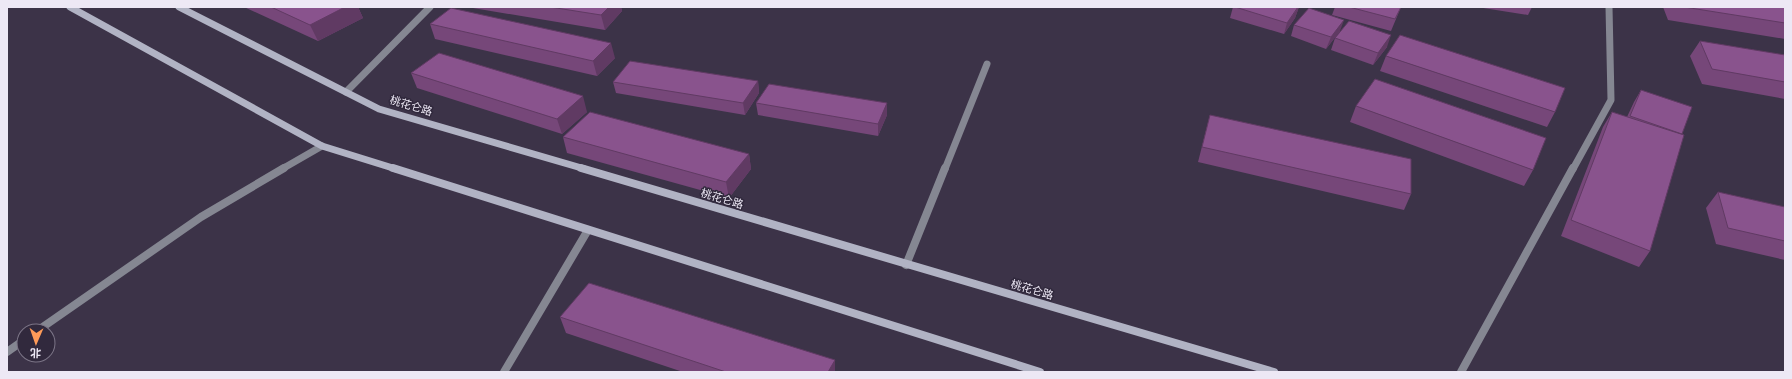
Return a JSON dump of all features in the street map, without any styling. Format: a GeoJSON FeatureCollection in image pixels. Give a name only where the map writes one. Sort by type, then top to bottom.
{"type":"FeatureCollection","features":[{"type":"Feature","properties":{"kind":"main road"},"geometry":{"type":"LineString","coordinates":[[70,7],[322,146],[1040,372]]}},
{"type":"Feature","properties":{"kind":"main road","name":"桃花仑路"},"geometry":{"type":"LineString","coordinates":[[179,7],[379,108],[906,265],[1274,372]]}},
{"type":"Feature","properties":{"kind":"street"},"geometry":{"type":"LineString","coordinates":[[346,92],[430,7]]}},
{"type":"Feature","properties":{"kind":"street"},"geometry":{"type":"LineString","coordinates":[[1461,372],[1611,100],[1609,7]]}},
{"type":"Feature","properties":{"kind":"street"},"geometry":{"type":"LineString","coordinates":[[906,265],[987,64]]}},
{"type":"Feature","properties":{"kind":"street"},"geometry":{"type":"LineString","coordinates":[[49,323],[201,217],[322,146]]}},
{"type":"Feature","properties":{"kind":"street"},"geometry":{"type":"LineString","coordinates":[[504,372],[588,230]]}},
{"type":"Feature","properties":{"kind":"street"},"geometry":{"type":"LineString","coordinates":[[7,352],[16,346]]}},
{"type":"Feature","properties":{"kind":"building"},"geometry":{"type":"Polygon","coordinates":[[[271,7],[345,7],[310,25],[271,7]]]}},
{"type":"Feature","properties":{"kind":"building"},"geometry":{"type":"Polygon","coordinates":[[[550,7],[609,7],[601,15],[550,7]]]}},
{"type":"Feature","properties":{"kind":"building"},"geometry":{"type":"Polygon","coordinates":[[[1235,7],[1298,7],[1287,23],[1235,7]]]}},
{"type":"Feature","properties":{"kind":"building"},"geometry":{"type":"Polygon","coordinates":[[[1349,7],[1401,7],[1395,19],[1349,7]]]}},
{"type":"Feature","properties":{"kind":"building"},"geometry":{"type":"Polygon","coordinates":[[[1684,7],[1785,7],[1785,23],[1684,7]]]}},
{"type":"Feature","properties":{"kind":"building"},"geometry":{"type":"Polygon","coordinates":[[[451,8],[611,43],[593,61],[430,24],[451,8]]]}},
{"type":"Feature","properties":{"kind":"building"},"geometry":{"type":"Polygon","coordinates":[[[1309,8],[1344,20],[1331,37],[1294,25],[1309,8]]]}},
{"type":"Feature","properties":{"kind":"building"},"geometry":{"type":"Polygon","coordinates":[[[1349,21],[1391,35],[1378,53],[1335,38],[1349,21]]]}},
{"type":"Feature","properties":{"kind":"building"},"geometry":{"type":"Polygon","coordinates":[[[1400,35],[1565,88],[1555,112],[1386,56],[1400,35]]]}},
{"type":"Feature","properties":{"kind":"building"},"geometry":{"type":"Polygon","coordinates":[[[1700,41],[1785,55],[1785,82],[1712,69],[1700,41]]]}},
{"type":"Feature","properties":{"kind":"building"},"geometry":{"type":"Polygon","coordinates":[[[439,53],[583,96],[557,119],[411,73],[439,53]]]}},
{"type":"Feature","properties":{"kind":"building"},"geometry":{"type":"Polygon","coordinates":[[[630,61],[758,81],[743,103],[613,82],[630,61]]]}},
{"type":"Feature","properties":{"kind":"building"},"geometry":{"type":"Polygon","coordinates":[[[1375,79],[1546,138],[1533,170],[1356,106],[1375,79]]]}},
{"type":"Feature","properties":{"kind":"building"},"geometry":{"type":"Polygon","coordinates":[[[769,84],[887,103],[878,124],[756,103],[769,84]]]}},
{"type":"Feature","properties":{"kind":"building"},"geometry":{"type":"Polygon","coordinates":[[[1641,90],[1692,107],[1682,134],[1630,116],[1641,90]]]}},
{"type":"Feature","properties":{"kind":"building"},"geometry":{"type":"Polygon","coordinates":[[[590,112],[749,154],[726,182],[563,137],[590,112]]]}},
{"type":"Feature","properties":{"kind":"building"},"geometry":{"type":"Polygon","coordinates":[[[1612,112],[1684,135],[1650,251],[1571,220],[1612,112]]]}},
{"type":"Feature","properties":{"kind":"building"},"geometry":{"type":"Polygon","coordinates":[[[1210,115],[1411,159],[1411,194],[1202,147],[1210,115]]]}},
{"type":"Feature","properties":{"kind":"building"},"geometry":{"type":"Polygon","coordinates":[[[1718,192],[1785,207],[1785,241],[1728,228],[1718,192]]]}},
{"type":"Feature","properties":{"kind":"building"},"geometry":{"type":"Polygon","coordinates":[[[589,283],[835,360],[828,372],[726,372],[560,317],[589,283]]]}}]}
